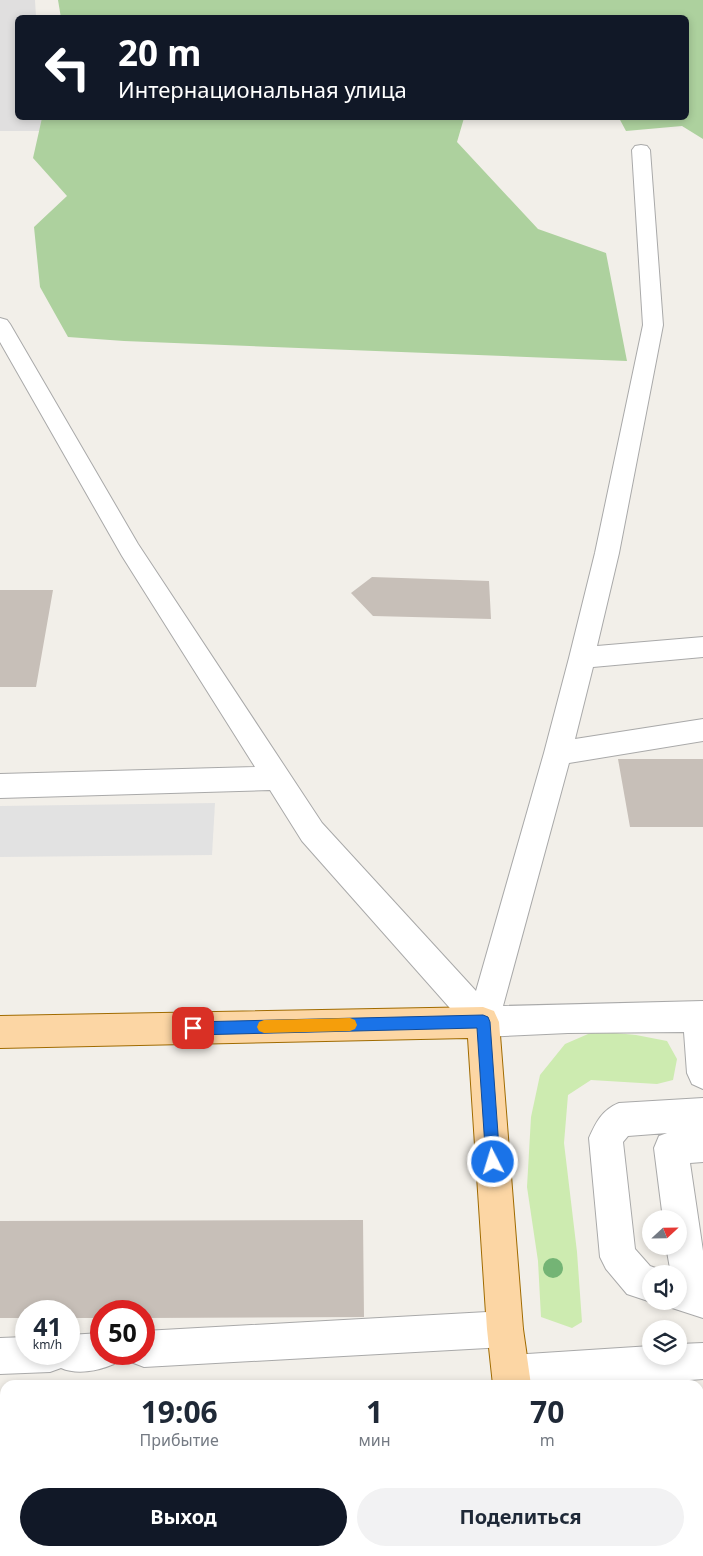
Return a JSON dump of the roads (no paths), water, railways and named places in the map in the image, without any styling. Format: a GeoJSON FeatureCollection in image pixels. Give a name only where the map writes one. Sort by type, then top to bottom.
{"type":"FeatureCollection","features":[{"type":"Feature","properties":{"kind":"main road"},"geometry":{"type":"LineString","coordinates":[[0,1032],[483,1022],[505,1329],[512,1379]]}},
{"type":"Feature","properties":{"kind":"street"},"geometry":{"type":"LineString","coordinates":[[483,1022],[558,754],[582,658],[607,553],[653,325],[641,150]]}},
{"type":"Feature","properties":{"kind":"street"},"geometry":{"type":"LineString","coordinates":[[0,324],[130,550],[312,832],[483,1022],[700,1016],[703,1073]]}},
{"type":"Feature","properties":{"kind":"street"},"geometry":{"type":"LineString","coordinates":[[582,658],[703,647]]}},
{"type":"Feature","properties":{"kind":"street"},"geometry":{"type":"LineString","coordinates":[[558,754],[703,730]]}},
{"type":"Feature","properties":{"kind":"street"},"geometry":{"type":"LineString","coordinates":[[0,786],[278,778]]}},
{"type":"Feature","properties":{"kind":"street"},"geometry":{"type":"LineString","coordinates":[[642,1282],[618,1257],[606,1138],[619,1120],[703,1114]]}},
{"type":"Feature","properties":{"kind":"street"},"geometry":{"type":"LineString","coordinates":[[703,1146],[672,1148],[686,1267],[703,1269]]}},
{"type":"Feature","properties":{"kind":"street"},"geometry":{"type":"LineString","coordinates":[[687,1295],[703,1300]]}},
{"type":"Feature","properties":{"kind":"street"},"geometry":{"type":"LineString","coordinates":[[155,1348],[505,1329]]}},
{"type":"Feature","properties":{"kind":"street"},"geometry":{"type":"LineString","coordinates":[[0,1356],[15,1355]]}},
{"type":"Feature","properties":{"kind":"street"},"geometry":{"type":"LineString","coordinates":[[512,1379],[703,1361]]}}]}
